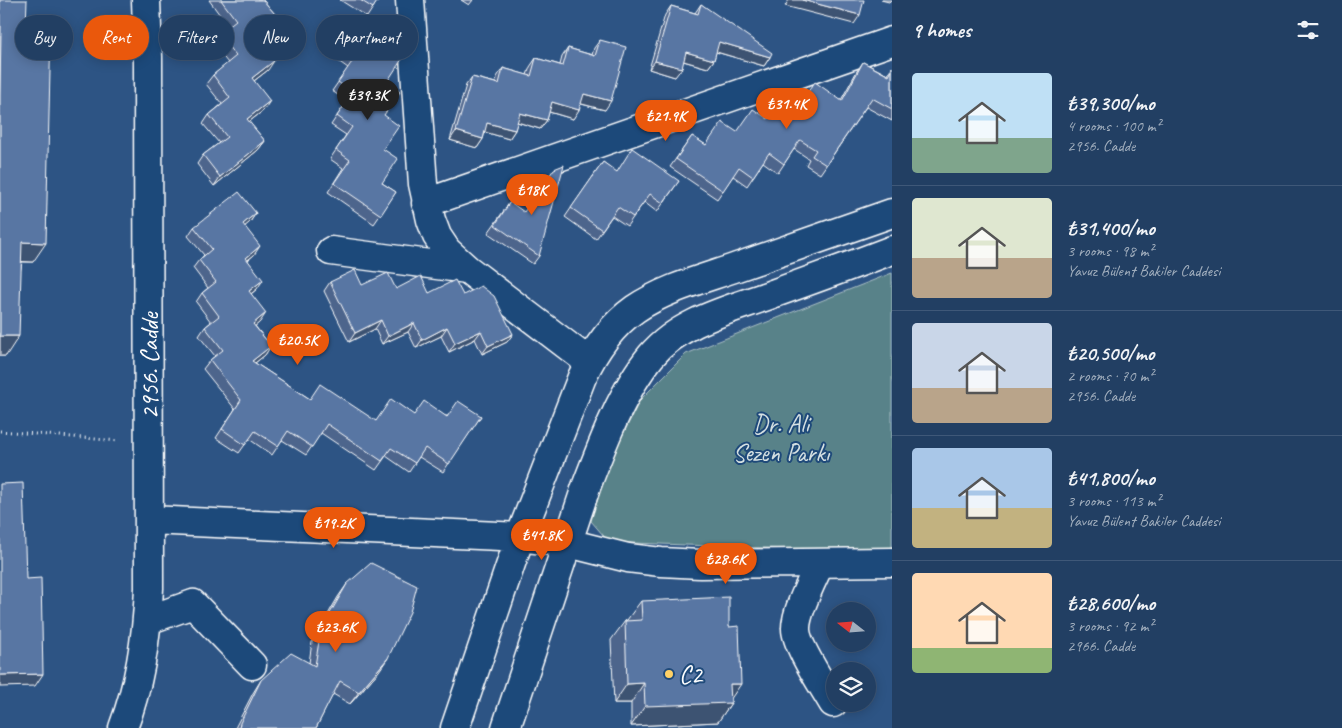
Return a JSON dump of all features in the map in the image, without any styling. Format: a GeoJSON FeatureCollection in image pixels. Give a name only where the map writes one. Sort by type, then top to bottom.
{"type":"FeatureCollection","features":[{"type":"Feature","properties":{"kind":"street","name":"2956. Cadde"},"geometry":{"type":"LineString","coordinates":[[123,728],[133,701],[148,620],[150,444],[146,0]]}},
{"type":"Feature","properties":{"kind":"street"},"geometry":{"type":"LineString","coordinates":[[410,0],[423,184],[426,202],[437,236],[446,252],[467,270],[589,362]]}},
{"type":"Feature","properties":{"kind":"street"},"geometry":{"type":"LineString","coordinates":[[426,202],[892,41]]}},
{"type":"Feature","properties":{"kind":"street"},"geometry":{"type":"LineString","coordinates":[[455,728],[520,537],[589,362],[608,334],[635,310],[671,290],[892,213]]}},
{"type":"Feature","properties":{"kind":"street"},"geometry":{"type":"LineString","coordinates":[[511,727],[586,487],[616,416],[641,369],[652,354],[666,341],[697,322],[892,250]]}},
{"type":"Feature","properties":{"kind":"street"},"geometry":{"type":"LineString","coordinates":[[331,251],[467,270]]}},
{"type":"Feature","properties":{"kind":"street"},"geometry":{"type":"LineString","coordinates":[[150,520],[520,537],[568,542],[611,554],[661,562],[700,564],[892,562]]}},
{"type":"Feature","properties":{"kind":"street"},"geometry":{"type":"LineString","coordinates":[[820,563],[798,614],[795,629],[800,645],[826,691]]}},
{"type":"Feature","properties":{"kind":"street"},"geometry":{"type":"LineString","coordinates":[[148,620],[193,604],[252,665]]}},
{"type":"Feature","properties":{"kind":"path"},"geometry":{"type":"LineString","coordinates":[[0,431],[150,444]]}},
{"type":"Feature","properties":{"kind":"green space","name":"Dr. Ali Sezen Parkı"},"geometry":{"type":"Polygon","coordinates":[[[892,273],[892,553],[609,542],[591,521],[609,463],[640,400],[686,354],[892,273]]]}},
{"type":"Feature","properties":{"kind":"building"},"geometry":{"type":"Polygon","coordinates":[[[0,0],[27,0],[26,15],[15,15],[15,60],[50,60],[46,243],[22,242],[19,336],[0,336],[0,0]]]}},
{"type":"Feature","properties":{"kind":"building"},"geometry":{"type":"Polygon","coordinates":[[[221,0],[263,0],[276,15],[244,15],[244,60],[274,61],[252,78],[270,101],[247,119],[265,141],[220,177],[203,155],[227,137],[209,115],[230,98],[213,75],[231,60],[234,60],[236,56],[234,54],[234,22],[236,20],[221,0]]]}},
{"type":"Feature","properties":{"kind":"building"},"geometry":{"type":"Polygon","coordinates":[[[360,0],[378,0],[373,8],[360,0]]]}},
{"type":"Feature","properties":{"kind":"building"},"geometry":{"type":"Polygon","coordinates":[[[802,0],[864,0],[860,15],[802,0]]]}},
{"type":"Feature","properties":{"kind":"building"},"geometry":{"type":"Polygon","coordinates":[[[701,4],[772,53],[770,57],[719,42],[714,60],[686,52],[682,68],[655,61],[671,6],[698,14],[701,4]]]}},
{"type":"Feature","properties":{"kind":"building"},"geometry":{"type":"Polygon","coordinates":[[[600,40],[626,47],[611,101],[584,94],[579,110],[552,102],[547,120],[520,113],[515,130],[487,123],[483,139],[456,131],[472,77],[499,84],[503,68],[531,76],[536,58],[563,66],[568,48],[595,56],[600,40]]]}},
{"type":"Feature","properties":{"kind":"building"},"geometry":{"type":"Polygon","coordinates":[[[353,60],[401,60],[387,82],[400,92],[384,115],[399,126],[383,149],[398,159],[382,183],[396,192],[381,215],[334,183],[350,160],[336,150],[352,127],[337,116],[353,93],[338,82],[353,60]]]}},
{"type":"Feature","properties":{"kind":"building"},"geometry":{"type":"Polygon","coordinates":[[[863,62],[889,76],[892,70],[892,109],[872,98],[826,165],[812,156],[816,150],[800,140],[784,164],[769,153],[753,177],[739,167],[723,191],[676,159],[692,136],[706,145],[722,122],[737,132],[753,109],[768,119],[784,96],[798,105],[815,82],[842,101],[863,62]]]}},
{"type":"Feature","properties":{"kind":"building"},"geometry":{"type":"Polygon","coordinates":[[[632,148],[679,181],[663,203],[650,194],[633,217],[618,207],[602,230],[571,208],[603,162],[617,172],[632,148]]]}},
{"type":"Feature","properties":{"kind":"building"},"geometry":{"type":"Polygon","coordinates":[[[564,165],[539,256],[495,225],[510,202],[524,212],[554,169],[564,165]]]}},
{"type":"Feature","properties":{"kind":"building"},"geometry":{"type":"Polygon","coordinates":[[[239,192],[256,213],[243,224],[260,246],[246,258],[263,280],[249,291],[266,313],[253,324],[271,346],[252,361],[310,399],[320,384],[376,421],[391,399],[414,415],[424,401],[447,417],[458,401],[481,416],[449,464],[425,448],[415,463],[391,448],[382,461],[327,424],[312,447],[288,431],[278,446],[255,431],[245,445],[222,429],[241,400],[210,360],[223,350],[205,327],[219,316],[202,293],[216,282],[199,260],[212,249],[194,227],[239,192]]]}},
{"type":"Feature","properties":{"kind":"building"},"geometry":{"type":"Polygon","coordinates":[[[355,270],[362,285],[388,273],[396,289],[421,276],[429,293],[455,280],[463,295],[481,286],[494,296],[513,334],[488,346],[481,331],[455,343],[447,327],[422,340],[414,323],[388,336],[381,320],[355,333],[330,282],[355,270]]]}},
{"type":"Feature","properties":{"kind":"building"},"geometry":{"type":"Polygon","coordinates":[[[23,483],[26,579],[41,578],[43,674],[0,675],[0,484],[23,483]]]}},
{"type":"Feature","properties":{"kind":"building"},"geometry":{"type":"Polygon","coordinates":[[[371,563],[417,586],[410,612],[388,658],[359,692],[340,681],[316,728],[239,728],[261,680],[291,653],[315,666],[321,629],[347,584],[371,563]]]}},
{"type":"Feature","properties":{"kind":"building","name":"C2"},"geometry":{"type":"Polygon","coordinates":[[[729,597],[729,627],[739,626],[741,684],[730,684],[731,703],[645,706],[644,683],[627,684],[625,621],[642,620],[641,601],[729,597]]]}},
{"type":"Feature","properties":{"kind":"place","name":"C2"},"geometry":{"type":"Point","coordinates":[669,674]}}]}
